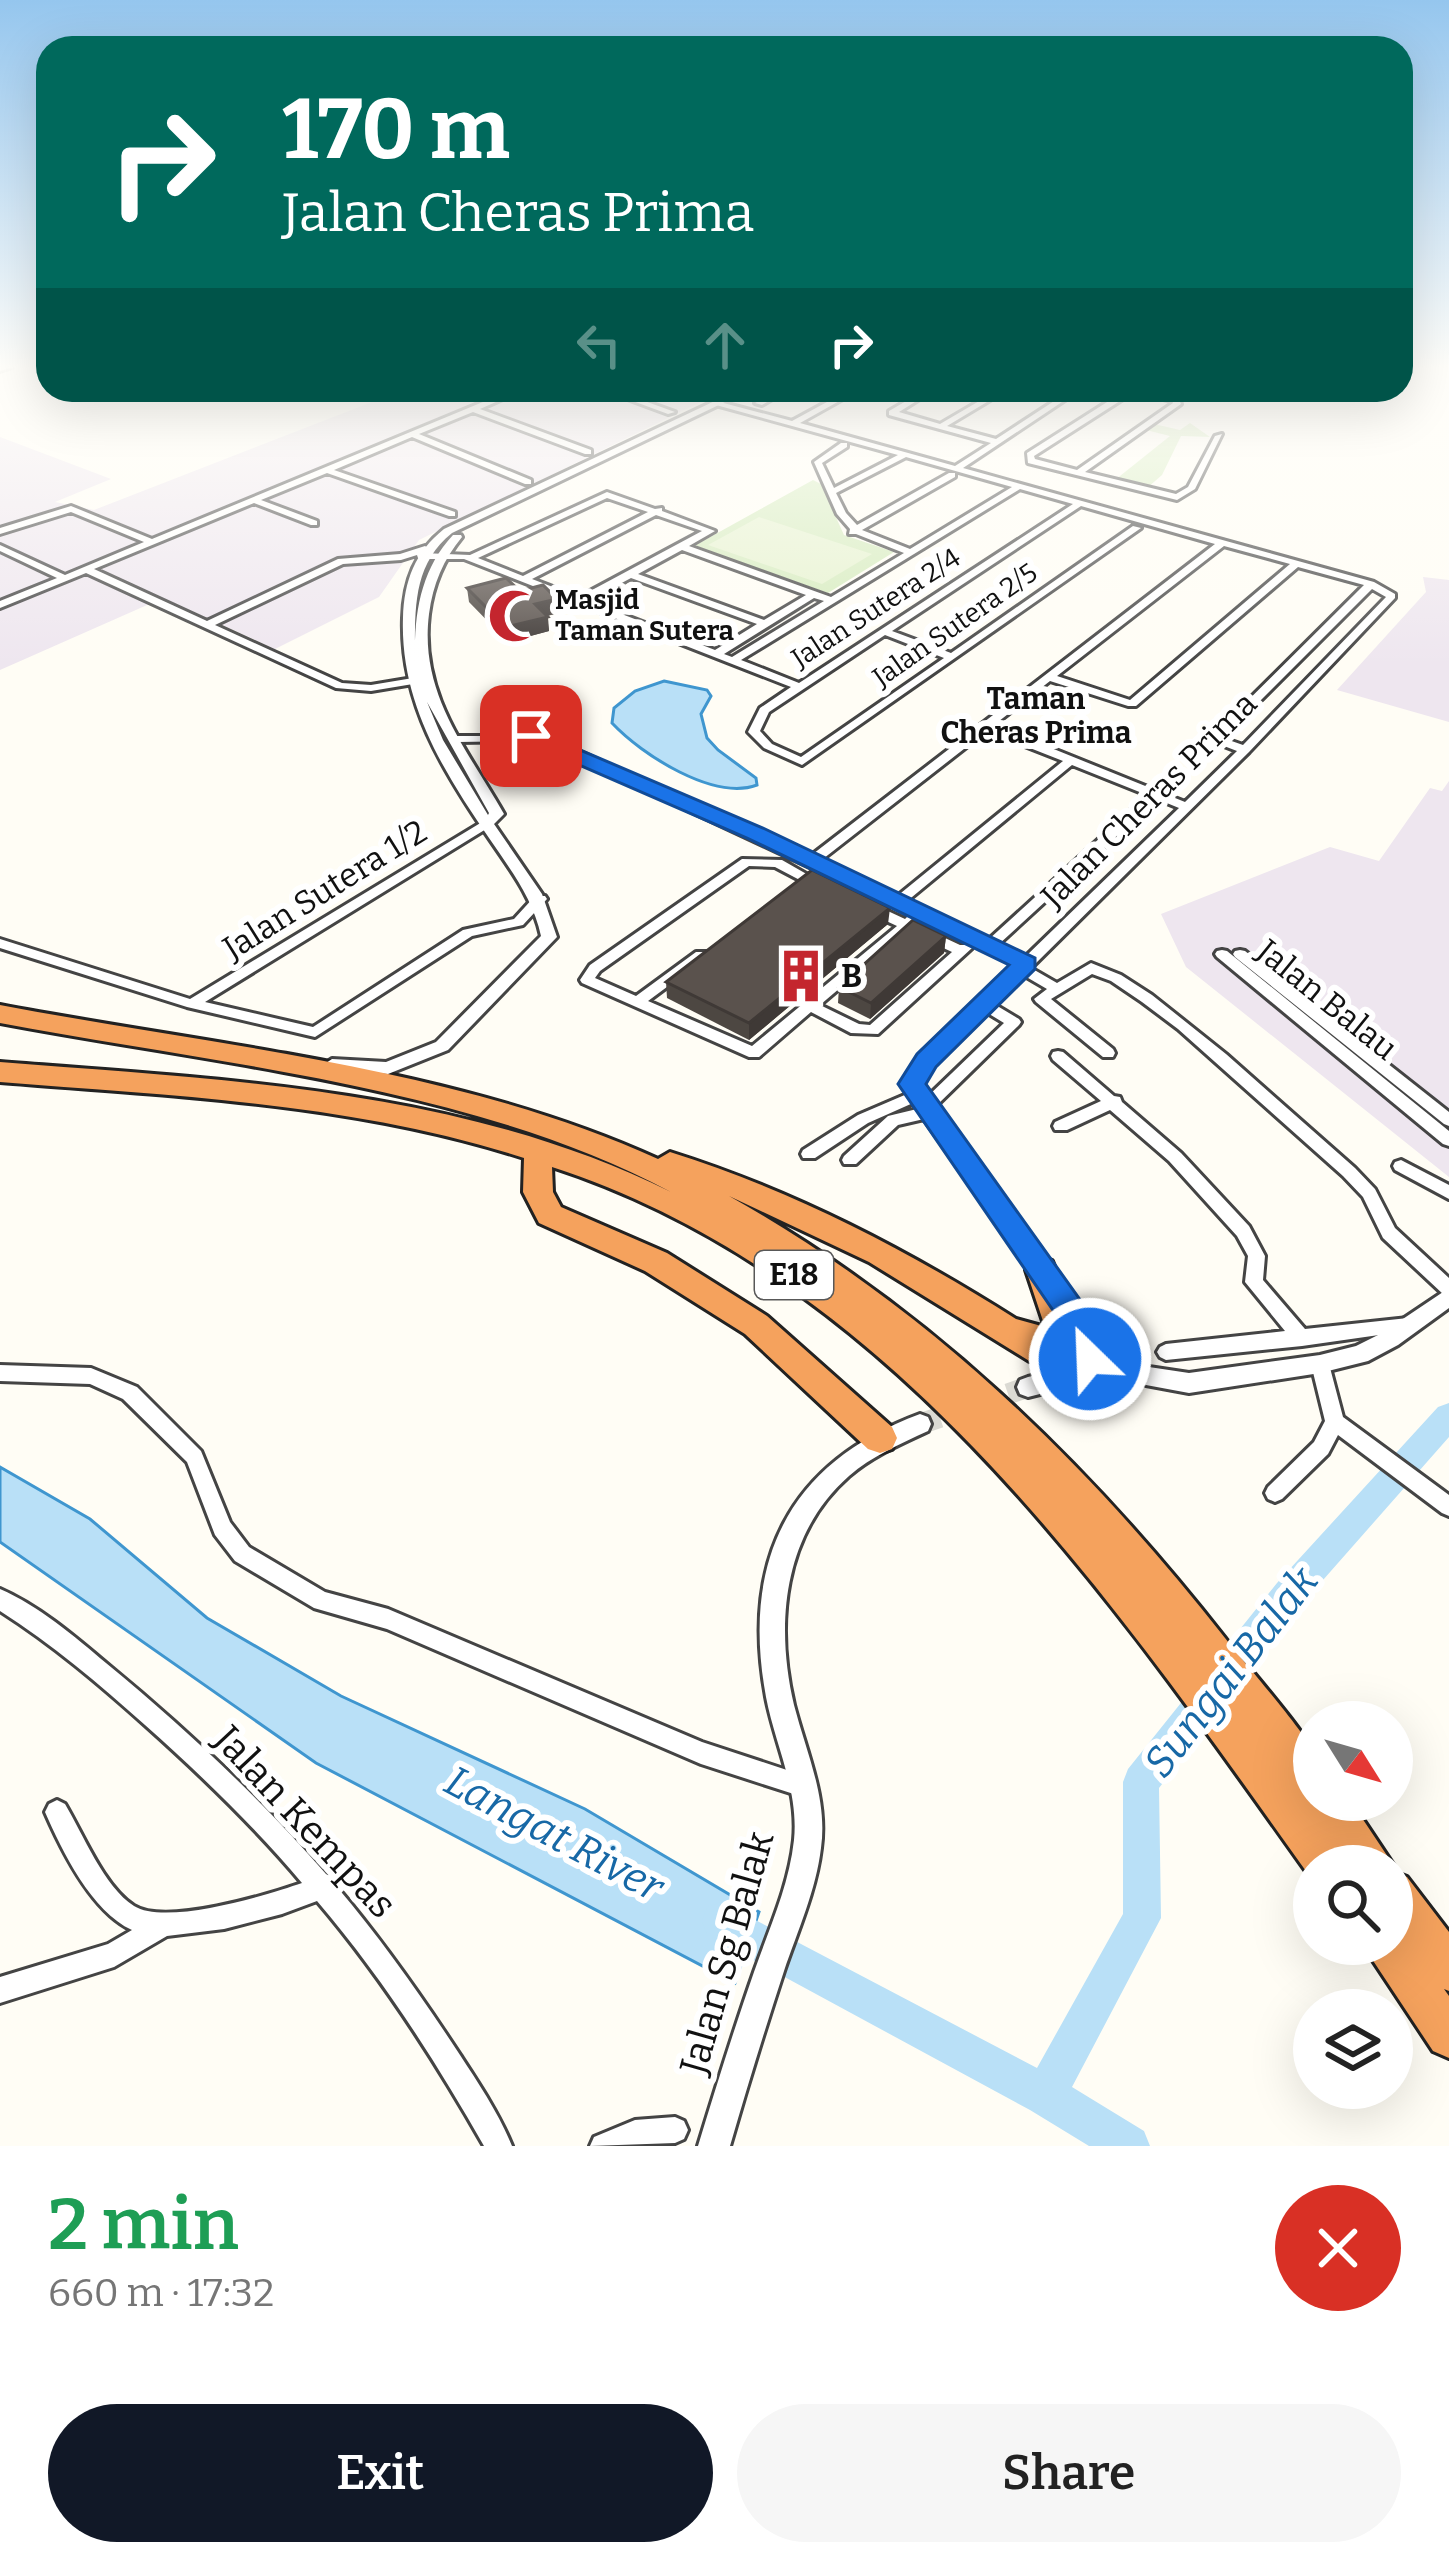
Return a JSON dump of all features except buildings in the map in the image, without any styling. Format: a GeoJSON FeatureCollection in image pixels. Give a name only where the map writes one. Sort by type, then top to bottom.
{"type":"FeatureCollection","features":[{"type":"Feature","properties":{"kind":"highway","name":"E18"},"geometry":{"type":"LineString","coordinates":[[0,1014],[440,1098],[608,1148],[763,1228],[868,1294],[927,1340],[1057,1463],[1154,1600],[1293,1780]]}},
{"type":"Feature","properties":{"kind":"highway","name":"E18"},"geometry":{"type":"LineString","coordinates":[[0,1072],[224,1090],[379,1111],[472,1130],[650,1191],[847,1310],[980,1427],[1154,1600]]}},
{"type":"Feature","properties":{"kind":"highway"},"geometry":{"type":"LineString","coordinates":[[608,1148],[642,1154],[794,1206],[901,1261],[1073,1374]]}},
{"type":"Feature","properties":{"kind":"highway"},"geometry":{"type":"LineString","coordinates":[[538,1151],[538,1192],[550,1215],[656,1262],[756,1325],[880,1438]]}},
{"type":"Feature","properties":{"kind":"highway"},"geometry":{"type":"LineString","coordinates":[[991,1318],[1045,1341],[1060,1338],[1066,1326],[1041,1270]]}},
{"type":"Feature","properties":{"kind":"highway","name":"E18"},"geometry":{"type":"LineString","coordinates":[[1329,1821],[1352,1845]]}},
{"type":"Feature","properties":{"kind":"highway"},"geometry":{"type":"LineString","coordinates":[[1413,1920],[1449,1969]]}},
{"type":"Feature","properties":{"kind":"highway"},"geometry":{"type":"LineString","coordinates":[[1399,1965],[1449,2035]]}},
{"type":"Feature","properties":{"kind":"street"},"geometry":{"type":"LineString","coordinates":[[0,605],[334,467]]}},
{"type":"Feature","properties":{"kind":"street"},"geometry":{"type":"LineString","coordinates":[[492,467],[528,482]]}},
{"type":"Feature","properties":{"kind":"street"},"geometry":{"type":"LineString","coordinates":[[401,557],[425,556],[472,519],[586,467]]}},
{"type":"Feature","properties":{"kind":"street"},"geometry":{"type":"LineString","coordinates":[[820,467],[852,532],[911,552]]}},
{"type":"Feature","properties":{"kind":"street"},"geometry":{"type":"LineString","coordinates":[[832,492],[880,467]]}},
{"type":"Feature","properties":{"kind":"street"},"geometry":{"type":"LineString","coordinates":[[942,467],[1371,584],[1215,739],[1245,750]]}},
{"type":"Feature","properties":{"kind":"street"},"geometry":{"type":"LineString","coordinates":[[852,532],[961,467]]}},
{"type":"Feature","properties":{"kind":"street"},"geometry":{"type":"LineString","coordinates":[[1055,467],[1161,495],[1182,495]]}},
{"type":"Feature","properties":{"kind":"street"},"geometry":{"type":"LineString","coordinates":[[1078,473],[1086,467]]}},
{"type":"Feature","properties":{"kind":"street"},"geometry":{"type":"LineString","coordinates":[[1150,521],[1182,495],[1199,467]]}},
{"type":"Feature","properties":{"kind":"street"},"geometry":{"type":"LineString","coordinates":[[327,470],[452,514]]}},
{"type":"Feature","properties":{"kind":"street"},"geometry":{"type":"LineString","coordinates":[[734,661],[1021,485]]}},
{"type":"Feature","properties":{"kind":"street","name":"Jalan Sutera 2/5"},"geometry":{"type":"LineString","coordinates":[[802,761],[1135,522],[1161,495]]}},
{"type":"Feature","properties":{"kind":"street"},"geometry":{"type":"LineString","coordinates":[[470,558],[598,496],[617,496],[710,531],[580,601]]}},
{"type":"Feature","properties":{"kind":"street"},"geometry":{"type":"LineString","coordinates":[[254,500],[314,523]]}},
{"type":"Feature","properties":{"kind":"street","name":"Jalan Sutera 2/4"},"geometry":{"type":"LineString","coordinates":[[802,761],[768,746],[754,732],[764,710],[1082,502]]}},
{"type":"Feature","properties":{"kind":"street"},"geometry":{"type":"LineString","coordinates":[[524,579],[659,510]]}},
{"type":"Feature","properties":{"kind":"street"},"geometry":{"type":"LineString","coordinates":[[0,531],[50,512],[78,512],[151,542]]}},
{"type":"Feature","properties":{"kind":"street"},"geometry":{"type":"LineString","coordinates":[[788,892],[818,863],[1222,542]]}},
{"type":"Feature","properties":{"kind":"street"},"geometry":{"type":"LineString","coordinates":[[681,547],[832,601]]}},
{"type":"Feature","properties":{"kind":"street"},"geometry":{"type":"LineString","coordinates":[[0,548],[64,578]]}},
{"type":"Feature","properties":{"kind":"street"},"geometry":{"type":"LineString","coordinates":[[425,556],[425,679],[497,814],[487,823]]}},
{"type":"Feature","properties":{"kind":"street"},"geometry":{"type":"LineString","coordinates":[[425,556],[406,638],[410,683],[487,823],[540,899],[549,937]]}},
{"type":"Feature","properties":{"kind":"street"},"geometry":{"type":"LineString","coordinates":[[208,624],[341,561],[470,558],[800,686]]}},
{"type":"Feature","properties":{"kind":"street"},"geometry":{"type":"LineString","coordinates":[[1052,679],[1127,705],[1297,563]]}},
{"type":"Feature","properties":{"kind":"street"},"geometry":{"type":"LineString","coordinates":[[86,569],[340,686],[425,679]]}},
{"type":"Feature","properties":{"kind":"street"},"geometry":{"type":"LineString","coordinates":[[630,574],[766,624]]}},
{"type":"Feature","properties":{"kind":"street","name":"Jalan Cheras Prima"},"geometry":{"type":"LineString","coordinates":[[925,1105],[911,1084],[916,1072],[996,1011],[1026,968],[1389,601],[1389,592],[1371,584]]}},
{"type":"Feature","properties":{"kind":"street"},"geometry":{"type":"LineString","coordinates":[[716,654],[814,594]]}},
{"type":"Feature","properties":{"kind":"street"},"geometry":{"type":"LineString","coordinates":[[884,632],[952,657]]}},
{"type":"Feature","properties":{"kind":"street"},"geometry":{"type":"LineString","coordinates":[[988,727],[1187,807]]}},
{"type":"Feature","properties":{"kind":"street"},"geometry":{"type":"LineString","coordinates":[[461,747],[542,738],[981,942],[1054,987]]}},
{"type":"Feature","properties":{"kind":"street"},"geometry":{"type":"LineString","coordinates":[[898,902],[1071,760]]}},
{"type":"Feature","properties":{"kind":"street"},"geometry":{"type":"LineString","coordinates":[[813,1007],[856,1029],[873,1030],[1155,794]]}},
{"type":"Feature","properties":{"kind":"street","name":"Jalan Sutera 1/2"},"geometry":{"type":"LineString","coordinates":[[192,1004],[487,823]]}},
{"type":"Feature","properties":{"kind":"street"},"geometry":{"type":"LineString","coordinates":[[920,913],[906,925],[813,1007],[768,1046],[754,1053],[738,1051],[591,985],[589,974],[758,859],[807,878],[906,925],[962,951]]}},
{"type":"Feature","properties":{"kind":"street"},"geometry":{"type":"LineString","coordinates":[[0,943],[192,1004],[315,1032],[468,933],[518,922],[540,899]]}},
{"type":"Feature","properties":{"kind":"street"},"geometry":{"type":"LineString","coordinates":[[518,922],[549,937]]}},
{"type":"Feature","properties":{"kind":"street"},"geometry":{"type":"LineString","coordinates":[[214,1056],[366,1067],[419,1060],[442,1046],[549,937]]}},
{"type":"Feature","properties":{"kind":"street"},"geometry":{"type":"LineString","coordinates":[[636,1004],[712,948]]}},
{"type":"Feature","properties":{"kind":"street","name":"Jalan Balau"},"geometry":{"type":"LineString","coordinates":[[1449,1120],[1231,954],[1449,1139]]}},
{"type":"Feature","properties":{"kind":"street"},"geometry":{"type":"LineString","coordinates":[[925,1105],[1090,1339],[1120,1364],[1160,1380],[1189,1383],[1360,1354],[1412,1325],[1449,1293],[1389,1233],[1369,1193],[1349,1172],[1162,1010],[1121,980],[1091,968],[1041,999],[1108,1053]]}},
{"type":"Feature","properties":{"kind":"street"},"geometry":{"type":"LineString","coordinates":[[850,1160],[893,1120],[925,1105],[1015,1022],[996,1011]]}},
{"type":"Feature","properties":{"kind":"street"},"geometry":{"type":"LineString","coordinates":[[1058,1055],[1115,1100],[1253,1244],[1254,1282],[1302,1338]]}},
{"type":"Feature","properties":{"kind":"street"},"geometry":{"type":"LineString","coordinates":[[1061,1126],[1115,1100]]}},
{"type":"Feature","properties":{"kind":"street"},"geometry":{"type":"LineString","coordinates":[[808,1154],[863,1119],[925,1105]]}},
{"type":"Feature","properties":{"kind":"street"},"geometry":{"type":"LineString","coordinates":[[1401,1166],[1449,1192]]}},
{"type":"Feature","properties":{"kind":"street"},"geometry":{"type":"LineString","coordinates":[[1166,1352],[1412,1325]]}},
{"type":"Feature","properties":{"kind":"street"},"geometry":{"type":"LineString","coordinates":[[1073,1374],[1090,1359],[1090,1339]]}},
{"type":"Feature","properties":{"kind":"street"},"geometry":{"type":"LineString","coordinates":[[1028,1387],[1120,1364]]}},
{"type":"Feature","properties":{"kind":"street"},"geometry":{"type":"LineString","coordinates":[[1320,1364],[1335,1422],[1449,1507]]}},
{"type":"Feature","properties":{"kind":"street"},"geometry":{"type":"LineString","coordinates":[[0,1373],[91,1376],[130,1393],[194,1457],[222,1528],[242,1554],[286,1583],[321,1600],[388,1619],[701,1753],[803,1786]]}},
{"type":"Feature","properties":{"kind":"street"},"geometry":{"type":"LineString","coordinates":[[1275,1493],[1322,1448],[1335,1422]]}},
{"type":"Feature","properties":{"kind":"street","name":"Jalan Sg Balak"},"geometry":{"type":"LineString","coordinates":[[715,2146],[799,1885],[809,1832],[770,1640],[776,1566],[801,1516],[838,1468],[880,1438],[920,1424]]}},
{"type":"Feature","properties":{"kind":"street","name":"Jalan Kempas"},"geometry":{"type":"LineString","coordinates":[[0,1599],[192,1750],[325,1886],[403,1989],[500,2146]]}},
{"type":"Feature","properties":{"kind":"street"},"geometry":{"type":"LineString","coordinates":[[57,1812],[117,1906],[128,1917],[162,1925]]}},
{"type":"Feature","properties":{"kind":"street"},"geometry":{"type":"LineString","coordinates":[[0,1990],[114,1955],[162,1925],[280,1905],[325,1886]]}},
{"type":"Feature","properties":{"kind":"street"},"geometry":{"type":"LineString","coordinates":[[603,2146],[635,2133],[675,2130]]}},
{"type":"Feature","properties":{"kind":"shaded area"},"geometry":{"type":"Polygon","coordinates":[[[0,467],[80,467],[111,479],[55,502],[94,510],[204,467],[568,467],[419,540],[379,597],[275,649],[163,598],[0,670],[0,467]]]}},
{"type":"Feature","properties":{"kind":"shaded area"},"geometry":{"type":"Polygon","coordinates":[[[1423,577],[1449,580],[1449,722],[1337,690],[1426,592],[1423,577]]]}},
{"type":"Feature","properties":{"kind":"shaded area"},"geometry":{"type":"Polygon","coordinates":[[[1449,781],[1449,1177],[1186,967],[1161,914],[1330,847],[1379,861],[1430,788],[1442,791],[1449,781]]]}},
{"type":"Feature","properties":{"kind":"green space"},"geometry":{"type":"Polygon","coordinates":[[[1131,467],[1166,467],[1147,488],[1115,480],[1131,467]]]}},
{"type":"Feature","properties":{"kind":"green space"},"geometry":{"type":"Polygon","coordinates":[[[813,480],[821,484],[844,535],[894,552],[828,593],[694,546],[813,480]]]}},
{"type":"Feature","properties":{"kind":"green space"},"geometry":{"type":"Polygon","coordinates":[[[759,517],[872,554],[822,584],[708,545],[759,517]]]}},
{"type":"Feature","properties":{"kind":"water"},"geometry":{"type":"Polygon","coordinates":[[[664,681],[707,690],[711,696],[701,714],[707,738],[756,778],[757,785],[720,787],[700,781],[660,761],[612,723],[614,708],[635,691],[664,681]]]}},
{"type":"Feature","properties":{"kind":"water"},"geometry":{"type":"Polygon","coordinates":[[[0,1467],[90,1519],[207,1618],[341,1696],[585,1809],[759,1912],[735,1983],[316,1763],[0,1542],[0,1467]]]}},
{"type":"Feature","properties":{"kind":"waterway","name":"Sungai Balak"},"geometry":{"type":"LineString","coordinates":[[1045,2095],[1142,1918],[1141,1782],[1289,1594],[1449,1416]]}},
{"type":"Feature","properties":{"kind":"waterway","name":"Langat River"},"geometry":{"type":"LineString","coordinates":[[721,1921],[1045,2095]]}},
{"type":"Feature","properties":{"kind":"waterway","name":"Langat River"},"geometry":{"type":"LineString","coordinates":[[1045,2095],[1129,2146]]}},
{"type":"Feature","properties":{"kind":"tunnel"},"geometry":{"type":"LineString","coordinates":[[920,1424],[1028,1387]]}},
{"type":"Feature","properties":{"kind":"place","name":"Masjid Taman Sutera"},"geometry":{"type":"Point","coordinates":[515,616]}},
{"type":"Feature","properties":{"kind":"place","name":"B"},"geometry":{"type":"Point","coordinates":[801,976]}},
{"type":"Feature","properties":{"kind":"district","name":"Taman Cheras Prima"},"geometry":{"type":"Point","coordinates":[1036,716]}},
{"type":"Feature","properties":{"kind":"route"},"geometry":{"type":"LineString","coordinates":[[531,736],[755,833],[1026,963],[926,1060],[911,1084],[1090,1339],[1090,1359]]}}]}
